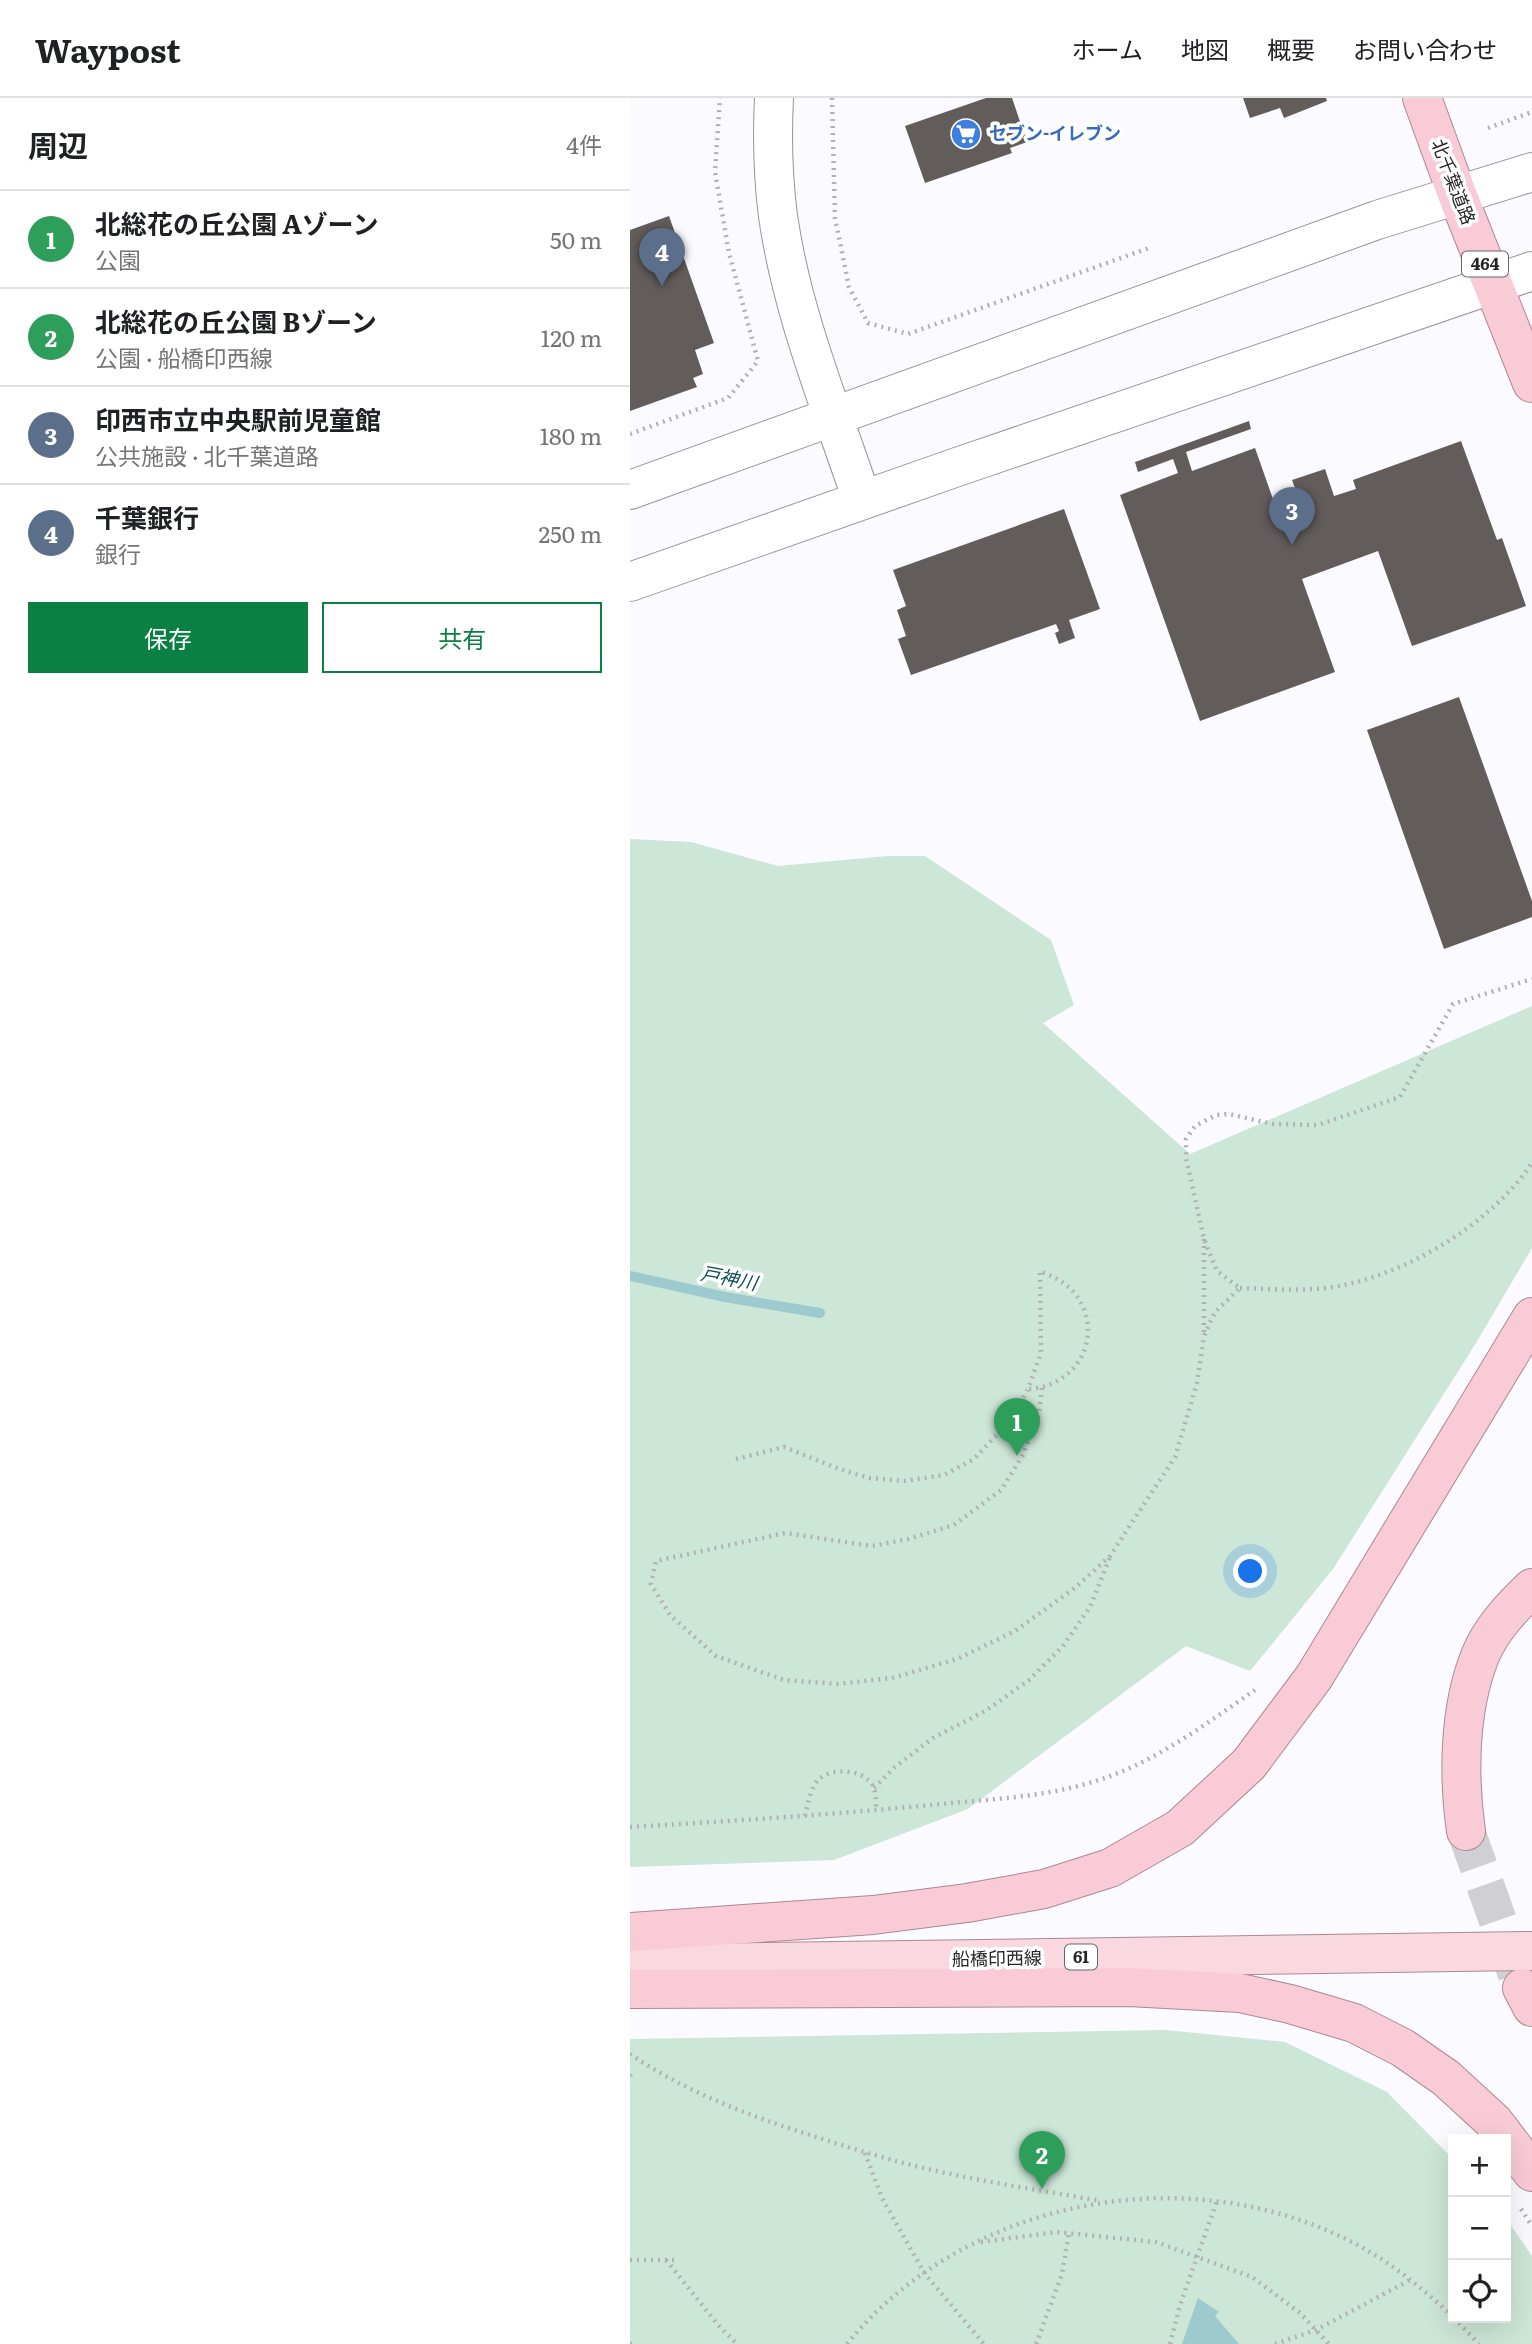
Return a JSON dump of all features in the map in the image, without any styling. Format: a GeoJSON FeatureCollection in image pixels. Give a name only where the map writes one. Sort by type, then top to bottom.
{"type":"FeatureCollection","features":[{"type":"Feature","properties":{"kind":"highway","name":"北千葉道路"},"geometry":{"type":"LineString","coordinates":[[1422,98],[1532,383]]}},
{"type":"Feature","properties":{"kind":"highway"},"geometry":{"type":"LineString","coordinates":[[630,1932],[873,1915],[967,1903],[1044,1889],[1110,1868],[1181,1828],[1250,1764],[1314,1677],[1532,1317]]}},
{"type":"Feature","properties":{"kind":"highway"},"geometry":{"type":"LineString","coordinates":[[1466,1831],[1462,1802],[1461,1750],[1467,1704],[1480,1655],[1508,1610],[1532,1588]]}},
{"type":"Feature","properties":{"kind":"highway"},"geometry":{"type":"LineString","coordinates":[[630,1989],[1129,1987],[1240,1993],[1354,2023],[1402,2048],[1446,2078],[1494,2122],[1532,2172]]}},
{"type":"Feature","properties":{"kind":"main road","name":"船橋印西線"},"geometry":{"type":"LineString","coordinates":[[630,1964],[1532,1951]]}},
{"type":"Feature","properties":{"kind":"street"},"geometry":{"type":"LineString","coordinates":[[774,98],[772,142],[778,217],[797,305],[862,500]]}},
{"type":"Feature","properties":{"kind":"street"},"geometry":{"type":"LineString","coordinates":[[630,490],[1377,220],[1517,178]]}},
{"type":"Feature","properties":{"kind":"street"},"geometry":{"type":"LineString","coordinates":[[630,582],[1532,271]]}},
{"type":"Feature","properties":{"kind":"path"},"geometry":{"type":"LineString","coordinates":[[630,434],[728,398],[758,361],[729,253],[715,172],[720,98]]}},
{"type":"Feature","properties":{"kind":"path"},"geometry":{"type":"LineString","coordinates":[[832,98],[835,218],[849,287],[869,323],[908,334],[1149,248]]}},
{"type":"Feature","properties":{"kind":"path"},"geometry":{"type":"LineString","coordinates":[[1488,128],[1532,112]]}},
{"type":"Feature","properties":{"kind":"path"},"geometry":{"type":"LineString","coordinates":[[1532,979],[1453,1004],[1400,1097],[1318,1125],[1272,1124],[1229,1114],[1216,1115],[1195,1126],[1186,1139],[1186,1158],[1204,1239],[1217,1271],[1241,1288],[1328,1288],[1376,1276],[1434,1252],[1481,1217],[1524,1175],[1532,1163]]}},
{"type":"Feature","properties":{"kind":"path"},"geometry":{"type":"LineString","coordinates":[[874,1788],[895,1767],[933,1738],[988,1710],[1037,1672],[1063,1646],[1090,1607],[1110,1556],[1175,1457],[1197,1383],[1205,1336],[1204,1239]]}},
{"type":"Feature","properties":{"kind":"path"},"geometry":{"type":"LineString","coordinates":[[736,1459],[784,1447],[869,1478],[904,1481],[944,1475],[974,1459],[1009,1422],[1028,1389],[1041,1353],[1040,1271],[1061,1280],[1076,1294],[1085,1312],[1088,1331],[1084,1350],[1075,1368],[1060,1381],[1042,1388],[1028,1389]]}},
{"type":"Feature","properties":{"kind":"path"},"geometry":{"type":"LineString","coordinates":[[1205,1336],[1215,1312],[1241,1288]]}},
{"type":"Feature","properties":{"kind":"path"},"geometry":{"type":"LineString","coordinates":[[1042,1388],[1039,1412],[1023,1455],[1001,1490],[954,1524],[908,1539],[872,1546],[785,1533],[656,1561],[651,1584],[670,1615],[716,1656],[784,1680],[838,1684],[892,1678],[957,1659],[1015,1631],[1076,1587],[1110,1556]]}},
{"type":"Feature","properties":{"kind":"path"},"geometry":{"type":"LineString","coordinates":[[630,1828],[876,1810],[1034,1794],[1089,1783],[1142,1763],[1205,1725],[1259,1687]]}},
{"type":"Feature","properties":{"kind":"path"},"geometry":{"type":"LineString","coordinates":[[805,1816],[813,1788],[820,1778],[839,1772],[852,1772],[866,1778],[874,1788],[876,1810]]}},
{"type":"Feature","properties":{"kind":"path"},"geometry":{"type":"LineString","coordinates":[[630,2054],[655,2071],[706,2096],[774,2124],[911,2165],[1105,2202]]}},
{"type":"Feature","properties":{"kind":"path"},"geometry":{"type":"LineString","coordinates":[[865,2152],[882,2197],[925,2274],[984,2344]]}},
{"type":"Feature","properties":{"kind":"path"},"geometry":{"type":"LineString","coordinates":[[847,2344],[896,2294],[943,2260],[994,2233],[1048,2214],[1105,2202],[1163,2197],[1217,2201],[1277,2214],[1331,2233],[1382,2260],[1448,2311]]}},
{"type":"Feature","properties":{"kind":"path"},"geometry":{"type":"LineString","coordinates":[[1170,2344],[1180,2305],[1217,2201]]}},
{"type":"Feature","properties":{"kind":"path"},"geometry":{"type":"LineString","coordinates":[[977,2242],[1057,2232],[1156,2242],[1252,2277],[1300,2314],[1329,2344]]}},
{"type":"Feature","properties":{"kind":"path"},"geometry":{"type":"LineString","coordinates":[[1036,2344],[1062,2274],[1069,2233]]}},
{"type":"Feature","properties":{"kind":"path"},"geometry":{"type":"LineString","coordinates":[[630,2260],[678,2260]]}},
{"type":"Feature","properties":{"kind":"path"},"geometry":{"type":"LineString","coordinates":[[666,2260],[719,2326],[737,2344]]}},
{"type":"Feature","properties":{"kind":"path"},"geometry":{"type":"LineString","coordinates":[[1275,2344],[1315,2330],[1410,2280]]}},
{"type":"Feature","properties":{"kind":"path"},"geometry":{"type":"LineString","coordinates":[[1460,2323],[1479,2344]]}},
{"type":"Feature","properties":{"kind":"path"},"geometry":{"type":"LineString","coordinates":[[630,2344],[636,2344]]}},
{"type":"Feature","properties":{"kind":"green space"},"geometry":{"type":"Polygon","coordinates":[[[630,839],[691,842],[778,866],[888,856],[925,856],[1051,940],[1074,1005],[1043,1023],[1190,1154],[1532,1006],[1532,1248],[1476,1343],[1333,1569],[1250,1671],[1186,1646],[968,1809],[834,1860],[630,1867],[630,839]]]}},
{"type":"Feature","properties":{"kind":"green space"},"geometry":{"type":"Polygon","coordinates":[[[1165,2030],[1285,2042],[1387,2092],[1448,2154],[1448,2323],[1511,2323],[1511,2225],[1532,2256],[1532,2344],[630,2344],[630,2039],[1165,2030]]]}},
{"type":"Feature","properties":{"kind":"water"},"geometry":{"type":"Polygon","coordinates":[[[1198,2298],[1219,2312],[1215,2316],[1239,2344],[1182,2344],[1198,2298]]]}},
{"type":"Feature","properties":{"kind":"building","name":"セブン-イレブン"},"geometry":{"type":"Polygon","coordinates":[[[986,98],[1012,98],[1027,142],[1010,148],[1012,153],[925,183],[905,126],[986,98]]]}},
{"type":"Feature","properties":{"kind":"building"},"geometry":{"type":"Polygon","coordinates":[[[1243,98],[1326,98],[1327,101],[1284,118],[1280,108],[1250,118],[1243,98]]]}},
{"type":"Feature","properties":{"kind":"building"},"geometry":{"type":"Polygon","coordinates":[[[669,216],[714,343],[695,350],[703,374],[693,378],[697,387],[630,411],[630,230],[669,216]]]}},
{"type":"Feature","properties":{"kind":"building"},"geometry":{"type":"Polygon","coordinates":[[[1249,421],[1251,429],[1186,452],[1192,471],[1255,448],[1279,516],[1302,508],[1292,480],[1325,469],[1334,496],[1356,489],[1353,480],[1461,441],[1497,540],[1502,538],[1526,606],[1412,646],[1378,551],[1302,579],[1335,672],[1200,721],[1120,495],[1178,473],[1173,459],[1138,472],[1135,462],[1249,421]]]}},
{"type":"Feature","properties":{"kind":"building"},"geometry":{"type":"Polygon","coordinates":[[[1064,509],[1100,609],[1069,620],[1075,638],[1059,644],[1055,633],[1059,631],[1056,624],[911,675],[898,639],[906,636],[897,610],[906,606],[893,570],[1064,509]]]}},
{"type":"Feature","properties":{"kind":"building"},"geometry":{"type":"Polygon","coordinates":[[[1459,697],[1532,901],[1532,917],[1444,949],[1367,730],[1459,697]]]}},
{"type":"Feature","properties":{"kind":"waterway","name":"戸神川"},"geometry":{"type":"LineString","coordinates":[[630,1276],[725,1297],[820,1313]]}},
{"type":"Feature","properties":{"kind":"tunnel"},"geometry":{"type":"LineString","coordinates":[[1466,1831],[1519,1980]]}},
{"type":"Feature","properties":{"kind":"place","name":"セブン-イレブン"},"geometry":{"type":"Point","coordinates":[966,134]}},
{"type":"Feature","properties":{"kind":"place","name":"千葉銀行"},"geometry":{"type":"Point","coordinates":[662,286]}},
{"type":"Feature","properties":{"kind":"place","name":"印西市立中央駅前児童館"},"geometry":{"type":"Point","coordinates":[1292,545]}},
{"type":"Feature","properties":{"kind":"place","name":"北総花の丘公園 Aゾーン"},"geometry":{"type":"Point","coordinates":[1017,1456]}},
{"type":"Feature","properties":{"kind":"place","name":"北総花の丘公園 Bゾーン"},"geometry":{"type":"Point","coordinates":[1042,2189]}}]}
